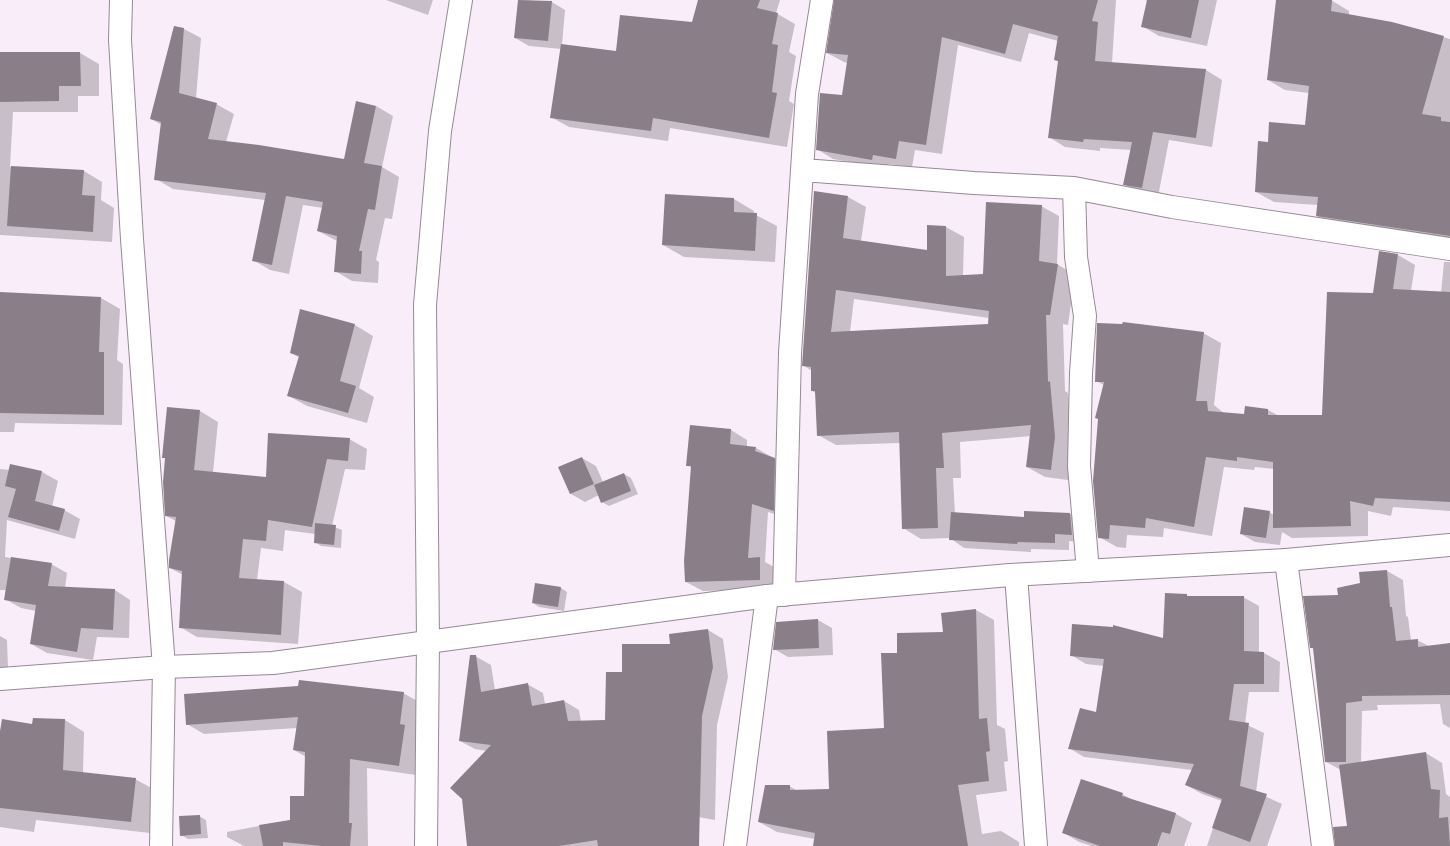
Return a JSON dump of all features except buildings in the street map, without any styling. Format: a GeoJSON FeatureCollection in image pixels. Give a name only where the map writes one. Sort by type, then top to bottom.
{"type":"FeatureCollection","features":[{"type":"Feature","properties":{"kind":"street"},"geometry":{"type":"LineString","coordinates":[[120,0],[120,40],[132,239],[164,667],[161,846]]}},
{"type":"Feature","properties":{"kind":"street"},"geometry":{"type":"LineString","coordinates":[[426,846],[428,642],[425,305],[440,131],[461,0]]}},
{"type":"Feature","properties":{"kind":"street"},"geometry":{"type":"LineString","coordinates":[[735,846],[775,595],[807,94],[822,0]]}},
{"type":"Feature","properties":{"kind":"street"},"geometry":{"type":"LineString","coordinates":[[803,170],[974,183],[1074,188],[1172,207],[1450,249]]}},
{"type":"Feature","properties":{"kind":"street"},"geometry":{"type":"LineString","coordinates":[[1074,188],[1076,257],[1085,316],[1081,373],[1079,466],[1088,571]]}},
{"type":"Feature","properties":{"kind":"street"},"geometry":{"type":"LineString","coordinates":[[0,679],[164,667],[273,663],[775,595],[1016,575],[1286,560],[1450,545]]}},
{"type":"Feature","properties":{"kind":"street"},"geometry":{"type":"LineString","coordinates":[[1286,560],[1323,846]]}},
{"type":"Feature","properties":{"kind":"street"},"geometry":{"type":"LineString","coordinates":[[1016,575],[1036,846]]}}]}
